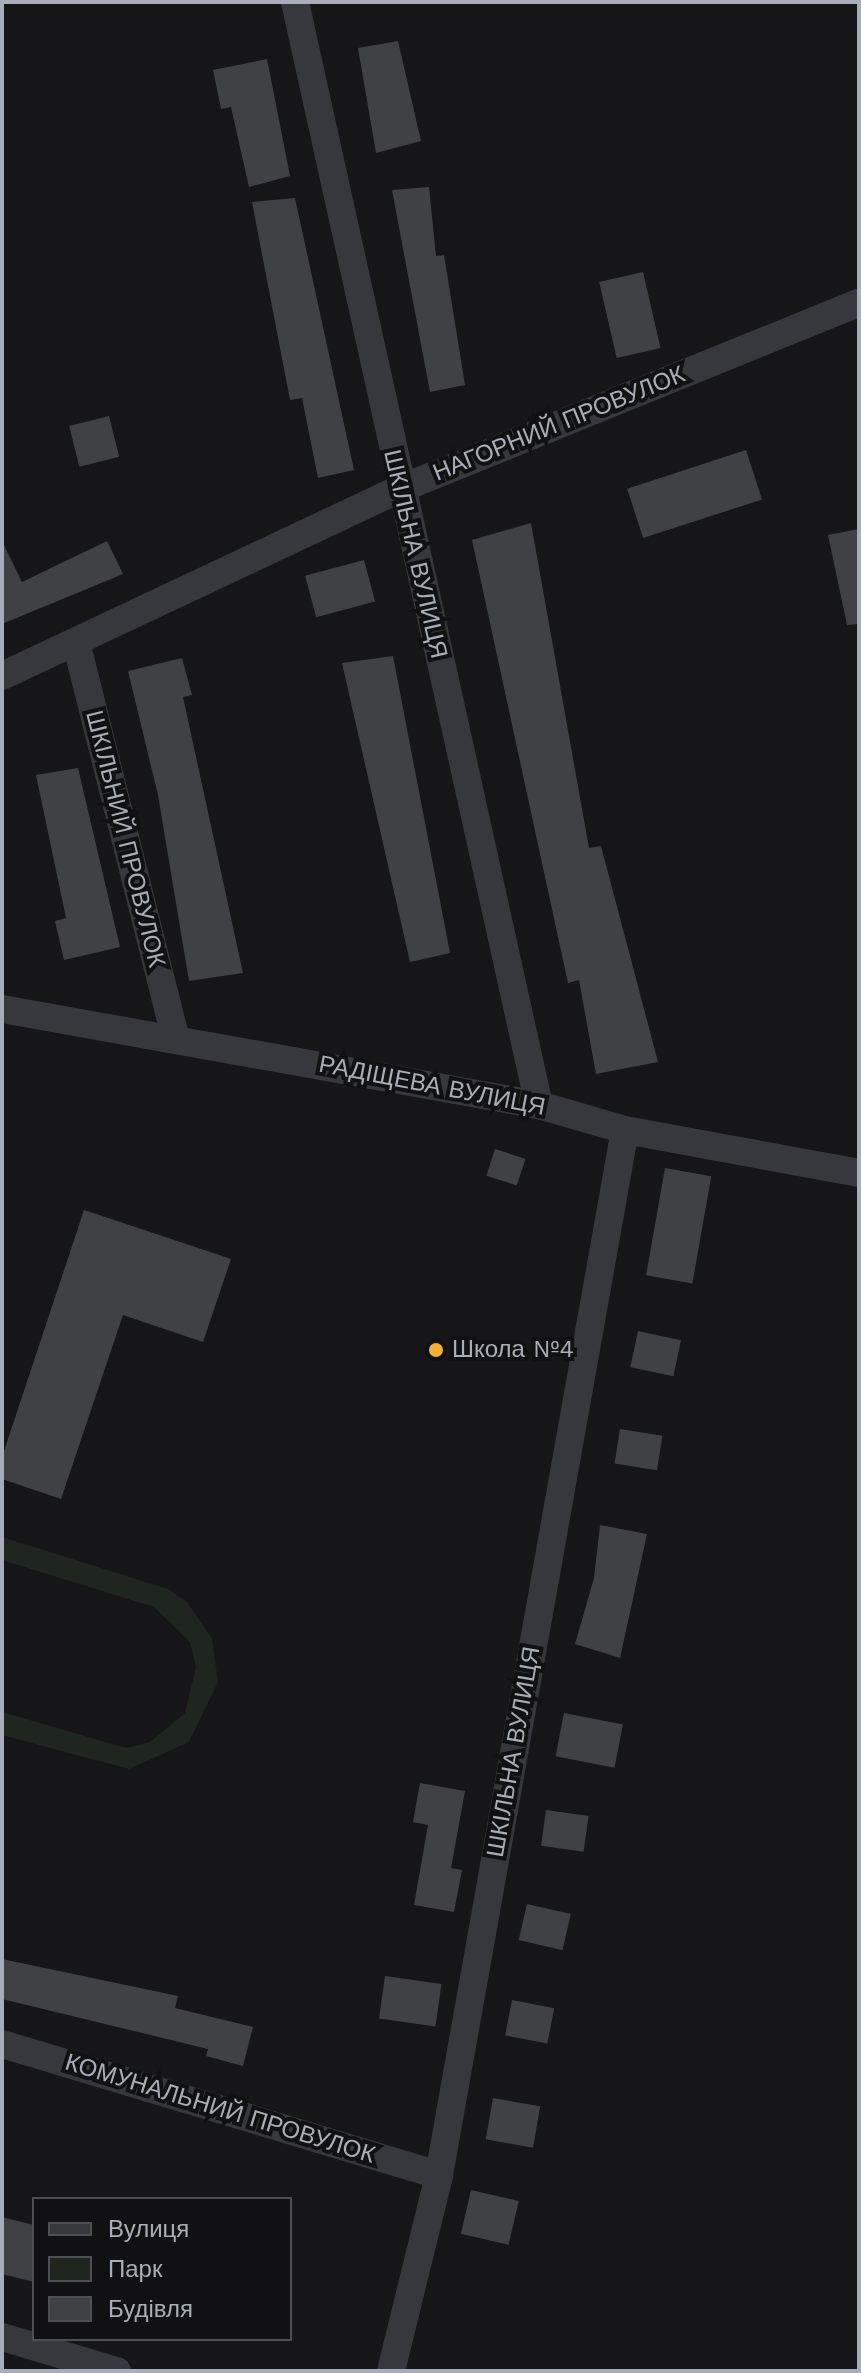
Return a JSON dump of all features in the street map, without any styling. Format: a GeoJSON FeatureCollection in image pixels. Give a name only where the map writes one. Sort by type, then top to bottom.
{"type":"FeatureCollection","features":[{"type":"Feature","properties":{"kind":"street","name":"ШКІЛЬНА ВУЛИЦЯ"},"geometry":{"type":"LineString","coordinates":[[295,2],[400,489],[539,1105]]}},
{"type":"Feature","properties":{"kind":"street","name":"НАГОРНИЙ ПРОВУЛОК"},"geometry":{"type":"LineString","coordinates":[[2,676],[400,489],[859,303]]}},
{"type":"Feature","properties":{"kind":"street","name":"ШКІЛЬНИЙ ПРОВУЛОК"},"geometry":{"type":"LineString","coordinates":[[76,642],[175,1036]]}},
{"type":"Feature","properties":{"kind":"street","name":"РАДІЩЕВА ВУЛИЦЯ"},"geometry":{"type":"LineString","coordinates":[[2,1009],[175,1036],[539,1105],[625,1130],[859,1173]]}},
{"type":"Feature","properties":{"kind":"street","name":"ШКІЛЬНА ВУЛИЦЯ"},"geometry":{"type":"LineString","coordinates":[[391,2371],[439,2175],[625,1130]]}},
{"type":"Feature","properties":{"kind":"street","name":"КОМУНАЛЬНИЙ ПРОВУЛОК"},"geometry":{"type":"LineString","coordinates":[[2,2044],[439,2175]]}},
{"type":"Feature","properties":{"kind":"street"},"geometry":{"type":"LineString","coordinates":[[2,2337],[117,2371]]}},
{"type":"Feature","properties":{"kind":"green space"},"geometry":{"type":"Polygon","coordinates":[[[2,1537],[168,1589],[187,1602],[212,1639],[218,1682],[189,1742],[129,1769],[2,1735],[2,1712],[126,1748],[150,1742],[185,1713],[196,1667],[190,1642],[154,1607],[2,1560],[2,1537]]]}},
{"type":"Feature","properties":{"kind":"building"},"geometry":{"type":"Polygon","coordinates":[[[398,41],[421,141],[376,153],[358,48],[398,41]]]}},
{"type":"Feature","properties":{"kind":"building"},"geometry":{"type":"Polygon","coordinates":[[[267,59],[290,176],[249,187],[231,107],[221,109],[213,70],[267,59]]]}},
{"type":"Feature","properties":{"kind":"building"},"geometry":{"type":"Polygon","coordinates":[[[429,187],[436,256],[444,255],[465,385],[430,392],[392,190],[429,187]]]}},
{"type":"Feature","properties":{"kind":"building"},"geometry":{"type":"Polygon","coordinates":[[[295,198],[354,470],[318,478],[302,398],[290,400],[252,202],[295,198]]]}},
{"type":"Feature","properties":{"kind":"building"},"geometry":{"type":"Polygon","coordinates":[[[643,272],[661,348],[617,358],[599,282],[643,272]]]}},
{"type":"Feature","properties":{"kind":"building"},"geometry":{"type":"Polygon","coordinates":[[[109,416],[119,457],[79,467],[69,426],[109,416]]]}},
{"type":"Feature","properties":{"kind":"building"},"geometry":{"type":"Polygon","coordinates":[[[746,450],[762,499],[643,538],[627,489],[746,450]]]}},
{"type":"Feature","properties":{"kind":"building"},"geometry":{"type":"Polygon","coordinates":[[[531,523],[589,848],[601,846],[658,1062],[596,1074],[579,980],[568,983],[472,540],[531,523]]]}},
{"type":"Feature","properties":{"kind":"building"},"geometry":{"type":"Polygon","coordinates":[[[859,529],[859,624],[847,625],[828,535],[859,529]]]}},
{"type":"Feature","properties":{"kind":"building"},"geometry":{"type":"Polygon","coordinates":[[[2,541],[22,582],[107,541],[123,574],[2,624],[2,541]]]}},
{"type":"Feature","properties":{"kind":"building"},"geometry":{"type":"Polygon","coordinates":[[[364,560],[375,602],[316,617],[305,576],[364,560]]]}},
{"type":"Feature","properties":{"kind":"building"},"geometry":{"type":"Polygon","coordinates":[[[393,656],[450,953],[410,962],[342,663],[393,656]]]}},
{"type":"Feature","properties":{"kind":"building"},"geometry":{"type":"Polygon","coordinates":[[[182,658],[192,695],[183,697],[243,973],[189,981],[158,795],[128,671],[182,658]]]}},
{"type":"Feature","properties":{"kind":"building"},"geometry":{"type":"Polygon","coordinates":[[[78,768],[120,947],[64,960],[55,921],[66,918],[36,775],[78,768]]]}},
{"type":"Feature","properties":{"kind":"building"},"geometry":{"type":"Polygon","coordinates":[[[495,1149],[525,1159],[517,1186],[486,1176],[495,1149]]]}},
{"type":"Feature","properties":{"kind":"building"},"geometry":{"type":"Polygon","coordinates":[[[665,1168],[711,1176],[692,1284],[646,1275],[665,1168]]]}},
{"type":"Feature","properties":{"kind":"building"},"geometry":{"type":"Polygon","coordinates":[[[84,1210],[231,1259],[203,1342],[123,1315],[61,1499],[2,1479],[2,1457],[84,1210]]]}},
{"type":"Feature","properties":{"kind":"building"},"geometry":{"type":"Polygon","coordinates":[[[638,1331],[681,1340],[673,1376],[630,1367],[638,1331]]]}},
{"type":"Feature","properties":{"kind":"building"},"geometry":{"type":"Polygon","coordinates":[[[620,1429],[662,1436],[657,1470],[615,1464],[620,1429]]]}},
{"type":"Feature","properties":{"kind":"building"},"geometry":{"type":"Polygon","coordinates":[[[600,1525],[647,1534],[620,1658],[575,1644],[594,1578],[600,1525]]]}},
{"type":"Feature","properties":{"kind":"building"},"geometry":{"type":"Polygon","coordinates":[[[564,1713],[623,1724],[615,1768],[556,1756],[564,1713]]]}},
{"type":"Feature","properties":{"kind":"building"},"geometry":{"type":"Polygon","coordinates":[[[420,1783],[465,1791],[451,1868],[462,1870],[454,1912],[414,1905],[428,1825],[413,1822],[420,1783]]]}},
{"type":"Feature","properties":{"kind":"building"},"geometry":{"type":"Polygon","coordinates":[[[546,1810],[589,1816],[584,1852],[541,1846],[546,1810]]]}},
{"type":"Feature","properties":{"kind":"building"},"geometry":{"type":"Polygon","coordinates":[[[527,1904],[571,1914],[563,1950],[519,1940],[527,1904]]]}},
{"type":"Feature","properties":{"kind":"building"},"geometry":{"type":"Polygon","coordinates":[[[2,1959],[178,1996],[175,2008],[253,2027],[243,2066],[206,2056],[208,2049],[2,1999],[2,1959]]]}},
{"type":"Feature","properties":{"kind":"building"},"geometry":{"type":"Polygon","coordinates":[[[385,1976],[441,1984],[435,2027],[379,2019],[385,1976]]]}},
{"type":"Feature","properties":{"kind":"building"},"geometry":{"type":"Polygon","coordinates":[[[512,2000],[554,2008],[547,2044],[505,2035],[512,2000]]]}},
{"type":"Feature","properties":{"kind":"building"},"geometry":{"type":"Polygon","coordinates":[[[493,2098],[540,2106],[533,2148],[486,2139],[493,2098]]]}},
{"type":"Feature","properties":{"kind":"building"},"geometry":{"type":"Polygon","coordinates":[[[471,2190],[519,2201],[509,2245],[461,2234],[471,2190]]]}},
{"type":"Feature","properties":{"kind":"building"},"geometry":{"type":"Polygon","coordinates":[[[2,2217],[32,2224],[32,2282],[2,2274],[2,2217]]]}},
{"type":"Feature","properties":{"kind":"place","name":"Школа №4"},"geometry":{"type":"Point","coordinates":[436,1350]}}]}
